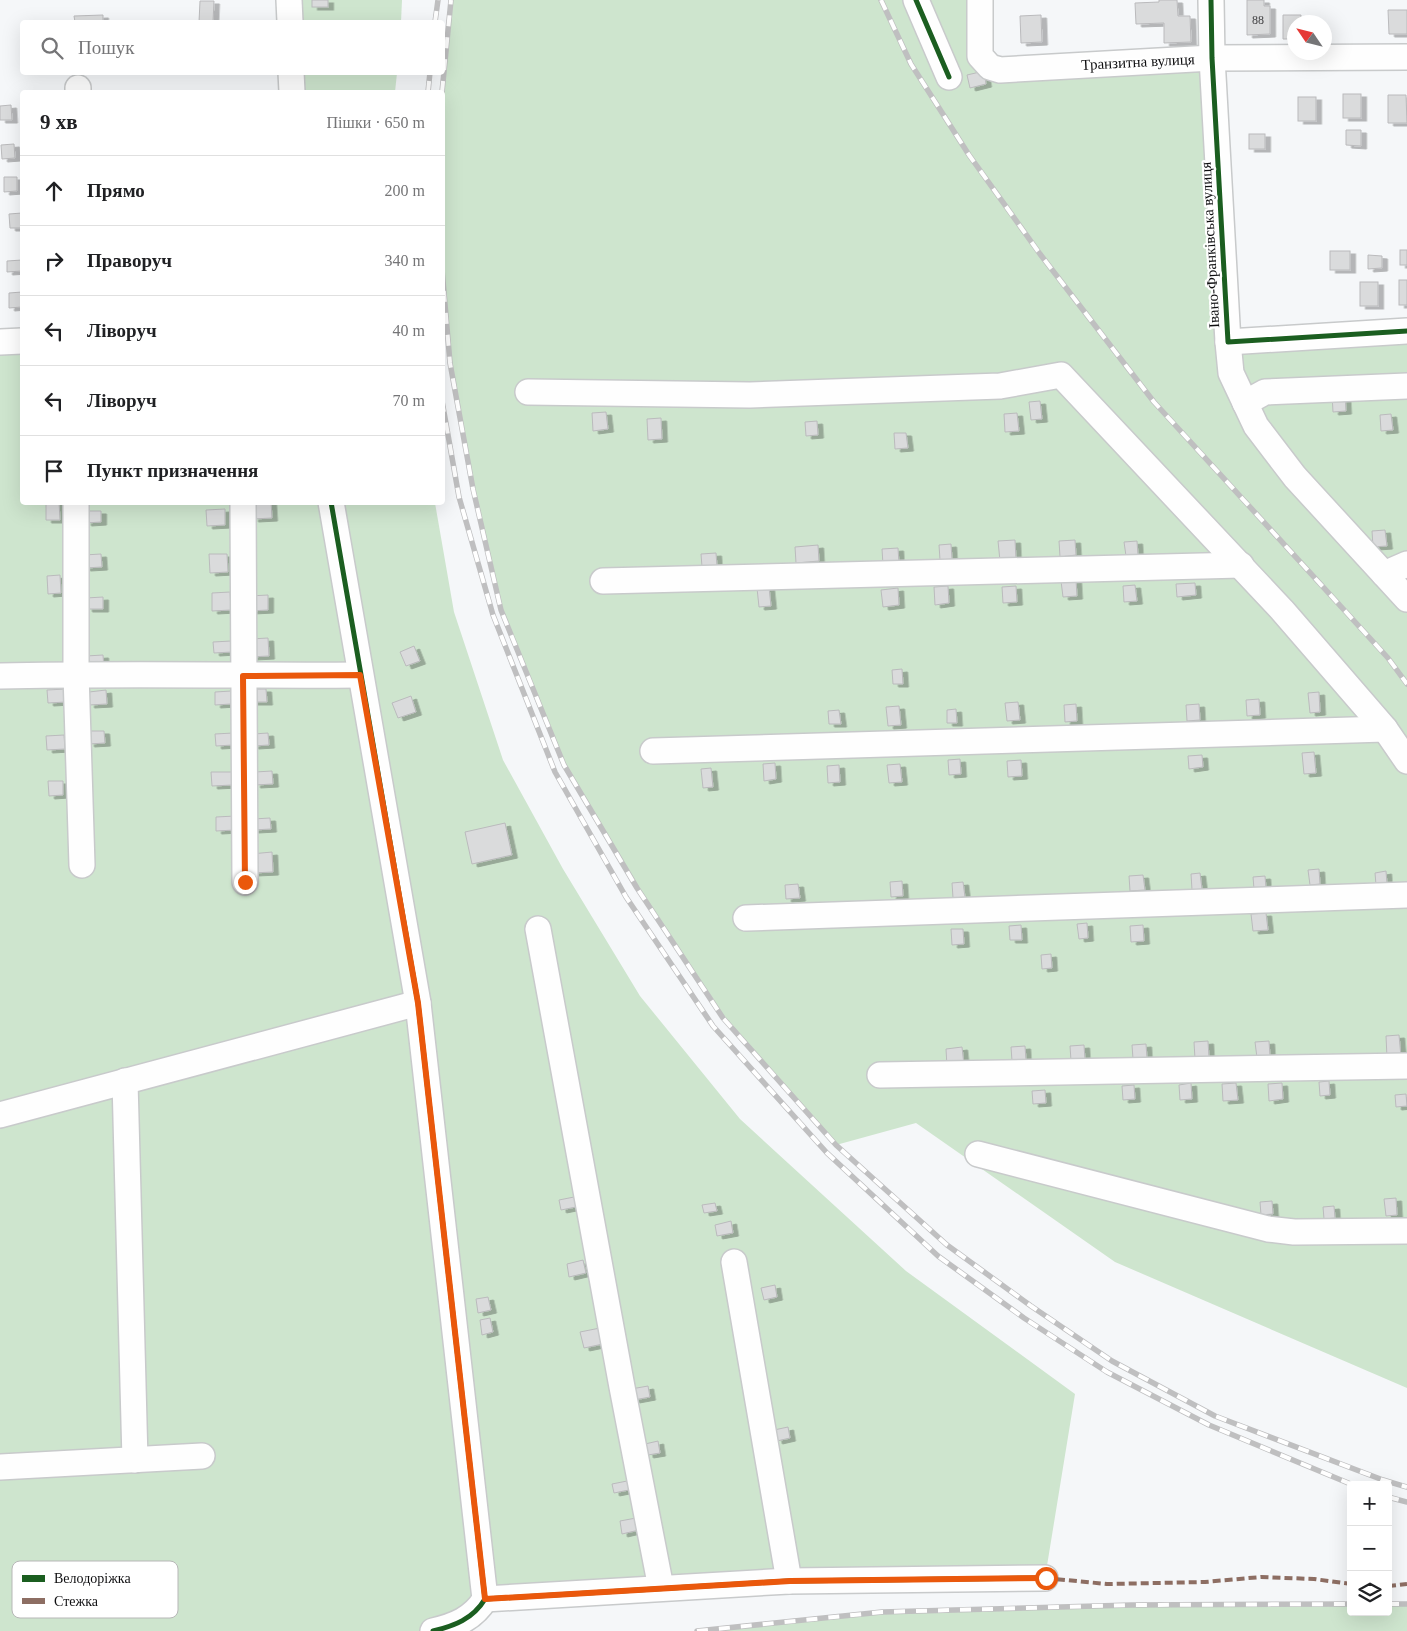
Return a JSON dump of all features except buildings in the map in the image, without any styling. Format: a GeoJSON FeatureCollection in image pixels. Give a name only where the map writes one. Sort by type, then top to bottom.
{"type":"FeatureCollection","features":[{"type":"Feature","properties":{"kind":"street"},"geometry":{"type":"LineString","coordinates":[[289,0],[290,20]]}},
{"type":"Feature","properties":{"kind":"street"},"geometry":{"type":"LineString","coordinates":[[916,0],[949,77]]}},
{"type":"Feature","properties":{"kind":"street","name":"Транзитна вулиця"},"geometry":{"type":"LineString","coordinates":[[980,0],[980,56],[990,67],[1000,70],[1212,58],[1407,57]]}},
{"type":"Feature","properties":{"kind":"street","name":"Івано-Франківська вулиця"},"geometry":{"type":"LineString","coordinates":[[1211,0],[1212,58],[1228,342],[1407,331]]}},
{"type":"Feature","properties":{"kind":"street"},"geometry":{"type":"LineString","coordinates":[[291,75],[292,90]]}},
{"type":"Feature","properties":{"kind":"street"},"geometry":{"type":"LineString","coordinates":[[0,332],[0,342],[20,341]]}},
{"type":"Feature","properties":{"kind":"street"},"geometry":{"type":"LineString","coordinates":[[1228,342],[1231,373],[1256,426],[1295,477],[1407,599]]}},
{"type":"Feature","properties":{"kind":"street"},"geometry":{"type":"LineString","coordinates":[[528,392],[750,395],[1000,386],[1061,375],[1282,610],[1385,729],[1407,761]]}},
{"type":"Feature","properties":{"kind":"street"},"geometry":{"type":"LineString","coordinates":[[1245,403],[1265,392],[1407,386]]}},
{"type":"Feature","properties":{"kind":"street"},"geometry":{"type":"LineString","coordinates":[[76,505],[76,674],[82,865]]}},
{"type":"Feature","properties":{"kind":"street"},"geometry":{"type":"LineString","coordinates":[[242,505],[245,882]]}},
{"type":"Feature","properties":{"kind":"street"},"geometry":{"type":"LineString","coordinates":[[332,505],[418,1003],[485,1599],[471,1616],[455,1626],[433,1631]]}},
{"type":"Feature","properties":{"kind":"street"},"geometry":{"type":"LineString","coordinates":[[1384,574],[1407,564]]}},
{"type":"Feature","properties":{"kind":"street"},"geometry":{"type":"LineString","coordinates":[[603,581],[1241,565]]}},
{"type":"Feature","properties":{"kind":"street"},"geometry":{"type":"LineString","coordinates":[[0,676],[76,674],[360,675]]}},
{"type":"Feature","properties":{"kind":"street"},"geometry":{"type":"LineString","coordinates":[[653,751],[1385,729]]}},
{"type":"Feature","properties":{"kind":"street"},"geometry":{"type":"LineString","coordinates":[[746,918],[1407,895]]}},
{"type":"Feature","properties":{"kind":"street"},"geometry":{"type":"LineString","coordinates":[[538,929],[661,1588]]}},
{"type":"Feature","properties":{"kind":"street"},"geometry":{"type":"LineString","coordinates":[[0,1115],[418,1003]]}},
{"type":"Feature","properties":{"kind":"street"},"geometry":{"type":"LineString","coordinates":[[880,1075],[1407,1066]]}},
{"type":"Feature","properties":{"kind":"street"},"geometry":{"type":"LineString","coordinates":[[125,1081],[135,1460]]}},
{"type":"Feature","properties":{"kind":"street"},"geometry":{"type":"LineString","coordinates":[[978,1154],[1268,1229],[1294,1232],[1407,1231]]}},
{"type":"Feature","properties":{"kind":"street"},"geometry":{"type":"LineString","coordinates":[[734,1262],[790,1581]]}},
{"type":"Feature","properties":{"kind":"street"},"geometry":{"type":"LineString","coordinates":[[0,1468],[202,1456]]}},
{"type":"Feature","properties":{"kind":"street"},"geometry":{"type":"LineString","coordinates":[[485,1599],[790,1581],[1046,1578]]}},
{"type":"Feature","properties":{"kind":"green space"},"geometry":{"type":"Polygon","coordinates":[[[289,0],[402,0],[401,20],[290,20],[289,0]]]}},
{"type":"Feature","properties":{"kind":"green space"},"geometry":{"type":"Polygon","coordinates":[[[451,0],[980,0],[990,67],[1212,58],[1228,342],[1407,331],[1407,1388],[1115,1262],[916,1123],[836,1145],[723,1018],[637,888],[564,765],[501,610],[473,489],[450,363],[445,304],[445,90],[443,90],[451,0]]]}},
{"type":"Feature","properties":{"kind":"green space"},"geometry":{"type":"Polygon","coordinates":[[[291,75],[397,75],[395,90],[292,90],[291,75]]]}},
{"type":"Feature","properties":{"kind":"green space"},"geometry":{"type":"Polygon","coordinates":[[[20,341],[20,505],[435,505],[454,612],[503,760],[563,869],[640,996],[740,1119],[906,1271],[1075,1394],[1045,1578],[485,1599],[433,1631],[0,1631],[0,342],[20,341]]]}},
{"type":"Feature","properties":{"kind":"green space"},"geometry":{"type":"Polygon","coordinates":[[[1347,1604],[1347,1616],[1392,1616],[1392,1604],[1407,1604],[1407,1631],[697,1631],[882,1612],[1131,1605],[1347,1604]]]}},
{"type":"Feature","properties":{"kind":"railway"},"geometry":{"type":"LineString","coordinates":[[435,20],[438,0]]}},
{"type":"Feature","properties":{"kind":"railway"},"geometry":{"type":"LineString","coordinates":[[445,61],[451,0]]}},
{"type":"Feature","properties":{"kind":"railway"},"geometry":{"type":"LineString","coordinates":[[881,0],[911,64],[969,155],[1040,254],[1154,402],[1388,658],[1407,684]]}},
{"type":"Feature","properties":{"kind":"railway"},"geometry":{"type":"LineString","coordinates":[[428,90],[430,75]]}},
{"type":"Feature","properties":{"kind":"railway"},"geometry":{"type":"LineString","coordinates":[[442,90],[444,75]]}},
{"type":"Feature","properties":{"kind":"railway"},"geometry":{"type":"LineString","coordinates":[[445,304],[450,363],[473,489],[501,610],[564,765],[637,888],[723,1018],[836,1145],[947,1245],[1031,1306],[1112,1361],[1215,1416],[1383,1480],[1407,1487]]}},
{"type":"Feature","properties":{"kind":"railway"},"geometry":{"type":"LineString","coordinates":[[445,418],[459,497],[493,615],[555,772],[626,897],[713,1026],[827,1153],[938,1256],[1024,1318],[1107,1372],[1209,1425],[1347,1482]]}},
{"type":"Feature","properties":{"kind":"railway"},"geometry":{"type":"LineString","coordinates":[[1392,1498],[1407,1502]]}},
{"type":"Feature","properties":{"kind":"railway"},"geometry":{"type":"LineString","coordinates":[[697,1631],[882,1612],[1131,1605],[1347,1604]]}},
{"type":"Feature","properties":{"kind":"railway"},"geometry":{"type":"LineString","coordinates":[[1392,1604],[1407,1604]]}},
{"type":"Feature","properties":{"kind":"marked path"},"geometry":{"type":"LineString","coordinates":[[1045,1578],[1107,1584],[1205,1582],[1261,1577],[1314,1579],[1347,1583]]}},
{"type":"Feature","properties":{"kind":"marked path"},"geometry":{"type":"LineString","coordinates":[[1392,1586],[1407,1584]]}},
{"type":"Feature","properties":{"kind":"cycle path"},"geometry":{"type":"LineString","coordinates":[[916,0],[949,77]]}},
{"type":"Feature","properties":{"kind":"cycle path"},"geometry":{"type":"LineString","coordinates":[[1211,0],[1212,58],[1228,342],[1407,331]]}},
{"type":"Feature","properties":{"kind":"cycle path"},"geometry":{"type":"LineString","coordinates":[[332,505],[418,1003],[485,1599],[469,1617],[448,1627],[433,1631]]}},
{"type":"Feature","properties":{"kind":"cycle path"},"geometry":{"type":"LineString","coordinates":[[485,1599],[789,1581],[1045,1578]]}},
{"type":"Feature","properties":{"kind":"route"},"geometry":{"type":"LineString","coordinates":[[245,882],[243,676],[360,675],[418,1003],[485,1599],[790,1581],[1046,1578]]}}]}
